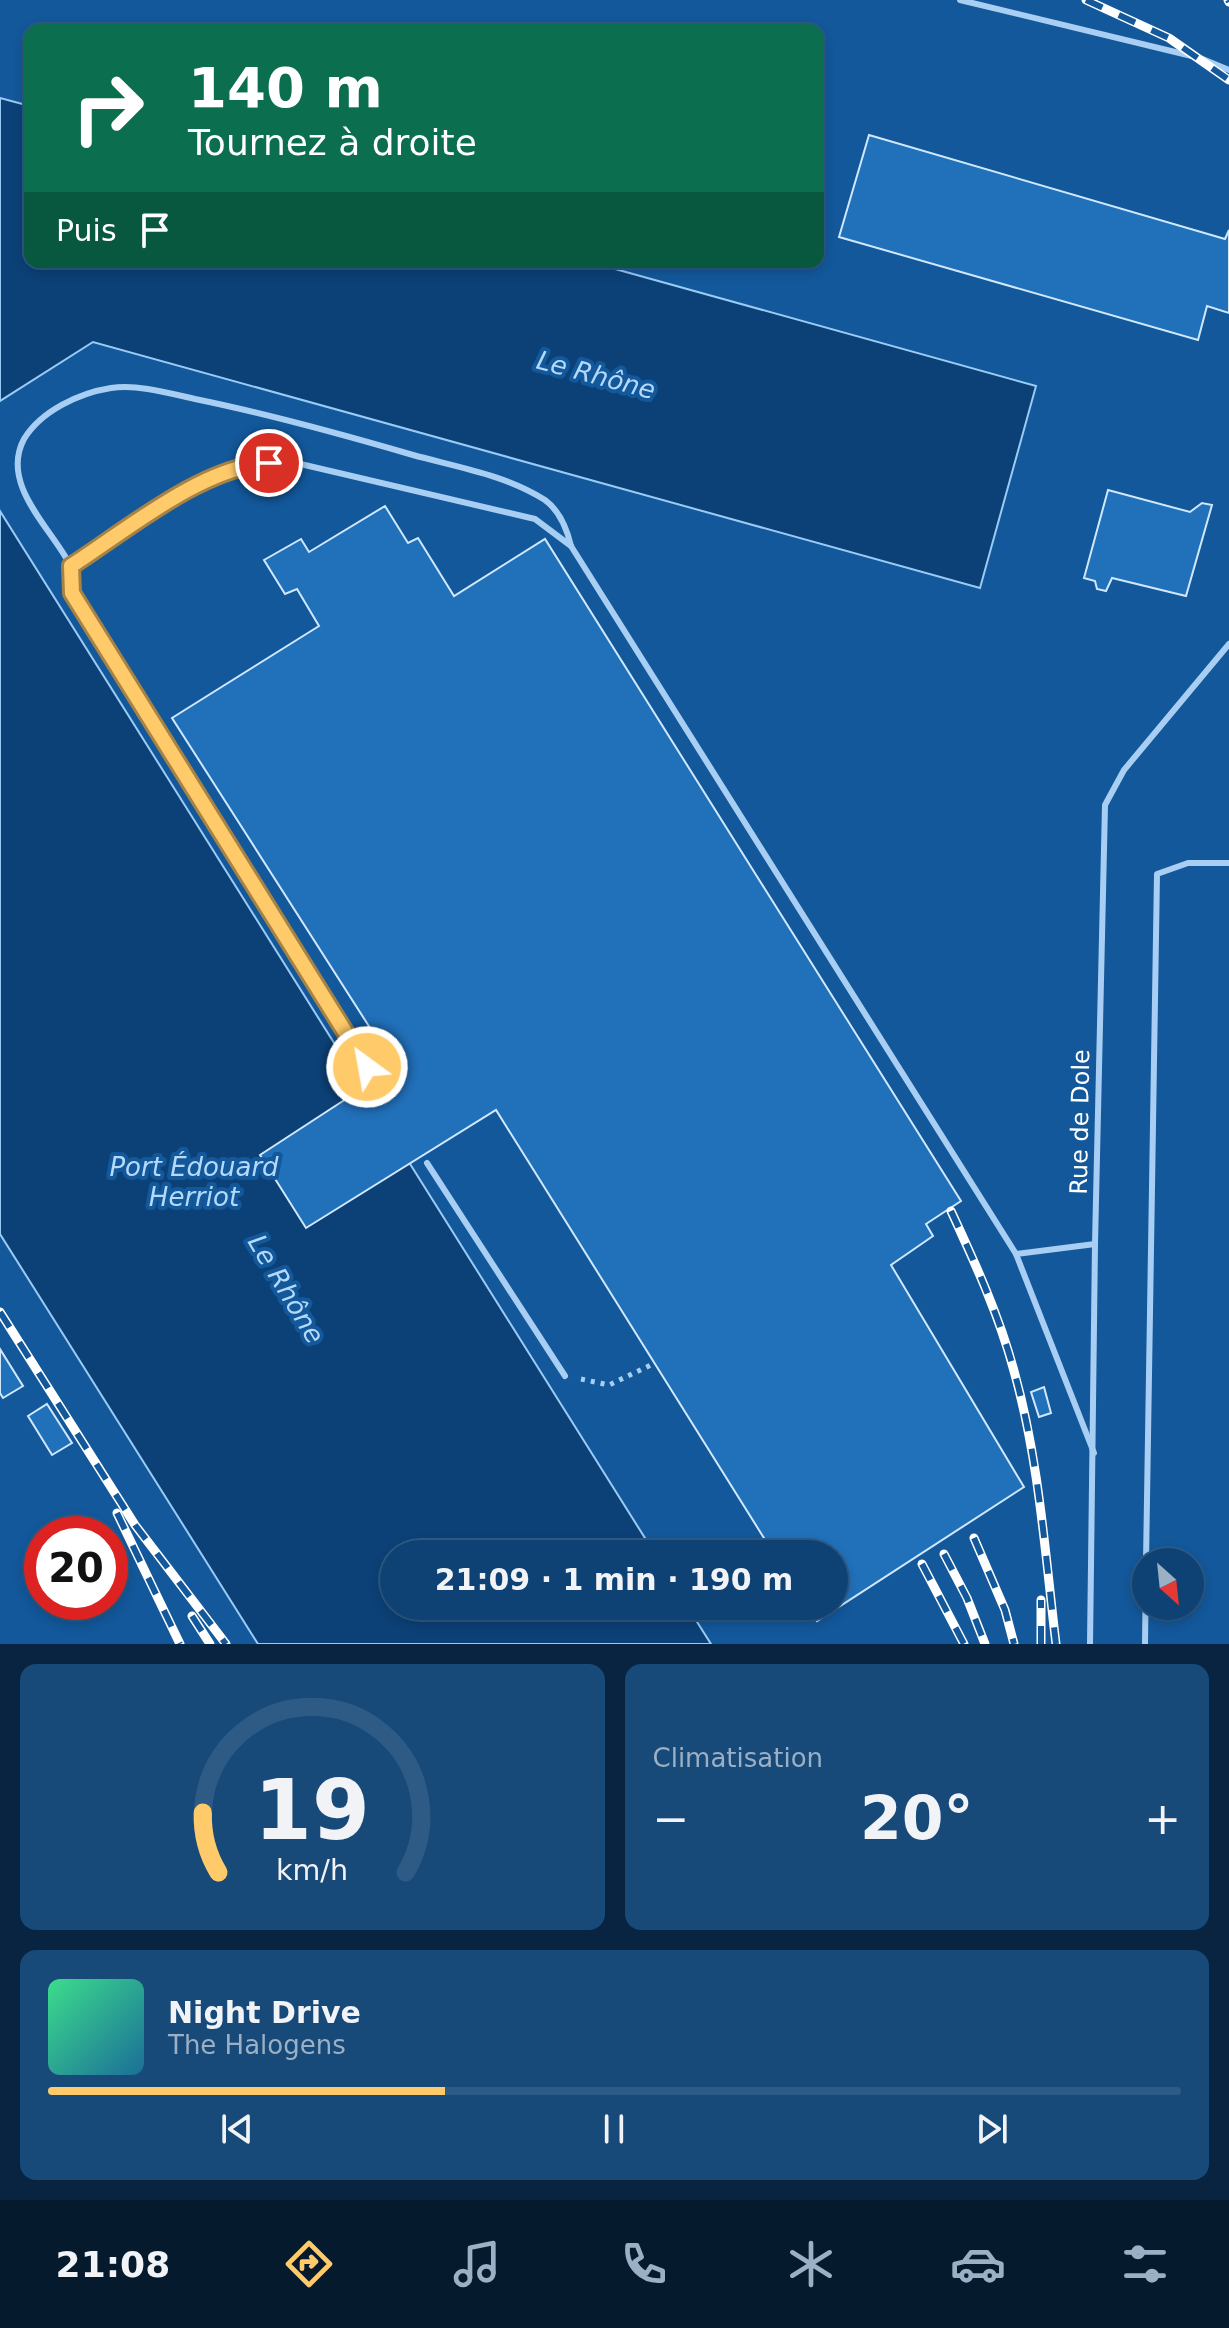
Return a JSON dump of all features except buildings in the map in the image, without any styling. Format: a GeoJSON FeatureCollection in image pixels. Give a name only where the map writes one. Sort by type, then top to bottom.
{"type":"FeatureCollection","features":[{"type":"Feature","properties":{"kind":"lane"},"geometry":{"type":"LineString","coordinates":[[960,0],[1200,58],[1229,70]]}},
{"type":"Feature","properties":{"kind":"lane"},"geometry":{"type":"LineString","coordinates":[[367,1067],[72,593],[71,566],[26,502],[16,465],[23,440],[43,417],[79,396],[113,387],[160,391],[243,409],[518,485],[548,502],[566,526],[571,546],[1016,1254],[1094,1453]]}},
{"type":"Feature","properties":{"kind":"lane"},"geometry":{"type":"LineString","coordinates":[[71,566],[207,478],[247,464],[292,462],[535,519],[571,546]]}},
{"type":"Feature","properties":{"kind":"lane","name":"Rue de Dole"},"geometry":{"type":"LineString","coordinates":[[1090,1644],[1105,805],[1124,770],[1229,644]]}},
{"type":"Feature","properties":{"kind":"lane"},"geometry":{"type":"LineString","coordinates":[[1146,1548],[1157,874],[1188,863],[1229,863]]}},
{"type":"Feature","properties":{"kind":"lane"},"geometry":{"type":"LineString","coordinates":[[427,1163],[565,1376]]}},
{"type":"Feature","properties":{"kind":"lane"},"geometry":{"type":"LineString","coordinates":[[1016,1254],[1095,1244]]}},
{"type":"Feature","properties":{"kind":"lane"},"geometry":{"type":"LineString","coordinates":[[1145,1620],[1145,1644]]}},
{"type":"Feature","properties":{"kind":"path"},"geometry":{"type":"LineString","coordinates":[[565,1376],[609,1385],[655,1363]]}},
{"type":"Feature","properties":{"kind":"water","name":"Le Rhône"},"geometry":{"type":"Polygon","coordinates":[[[0,98],[24,104],[24,268],[612,268],[1036,386],[980,588],[93,342],[0,401],[0,98]]]}},
{"type":"Feature","properties":{"kind":"water","name":"Port Édouard Herriot"},"geometry":{"type":"Polygon","coordinates":[[[0,511],[646,1540],[380,1540],[380,1620],[696,1620],[711,1644],[258,1644],[0,1234],[0,511]]]}},
{"type":"Feature","properties":{"kind":"railway"},"geometry":{"type":"LineString","coordinates":[[1086,0],[1169,38],[1229,80]]}},
{"type":"Feature","properties":{"kind":"railway"},"geometry":{"type":"LineString","coordinates":[[951,1211],[994,1309],[1023,1405],[1040,1507],[1056,1644]]}},
{"type":"Feature","properties":{"kind":"railway"},"geometry":{"type":"LineString","coordinates":[[0,1312],[135,1525],[226,1644]]}},
{"type":"Feature","properties":{"kind":"railway"},"geometry":{"type":"LineString","coordinates":[[117,1513],[180,1644]]}},
{"type":"Feature","properties":{"kind":"railway"},"geometry":{"type":"LineString","coordinates":[[974,1538],[1005,1610],[1014,1644]]}},
{"type":"Feature","properties":{"kind":"railway"},"geometry":{"type":"LineString","coordinates":[[944,1554],[967,1598],[985,1644]]}},
{"type":"Feature","properties":{"kind":"railway"},"geometry":{"type":"LineString","coordinates":[[922,1564],[964,1644]]}},
{"type":"Feature","properties":{"kind":"railway"},"geometry":{"type":"LineString","coordinates":[[1041,1600],[1041,1644]]}},
{"type":"Feature","properties":{"kind":"railway"},"geometry":{"type":"LineString","coordinates":[[192,1616],[210,1644]]}},
{"type":"Feature","properties":{"kind":"route"},"geometry":{"type":"LineString","coordinates":[[269,463],[247,464],[207,478],[71,566],[72,593],[367,1067]]}}]}
